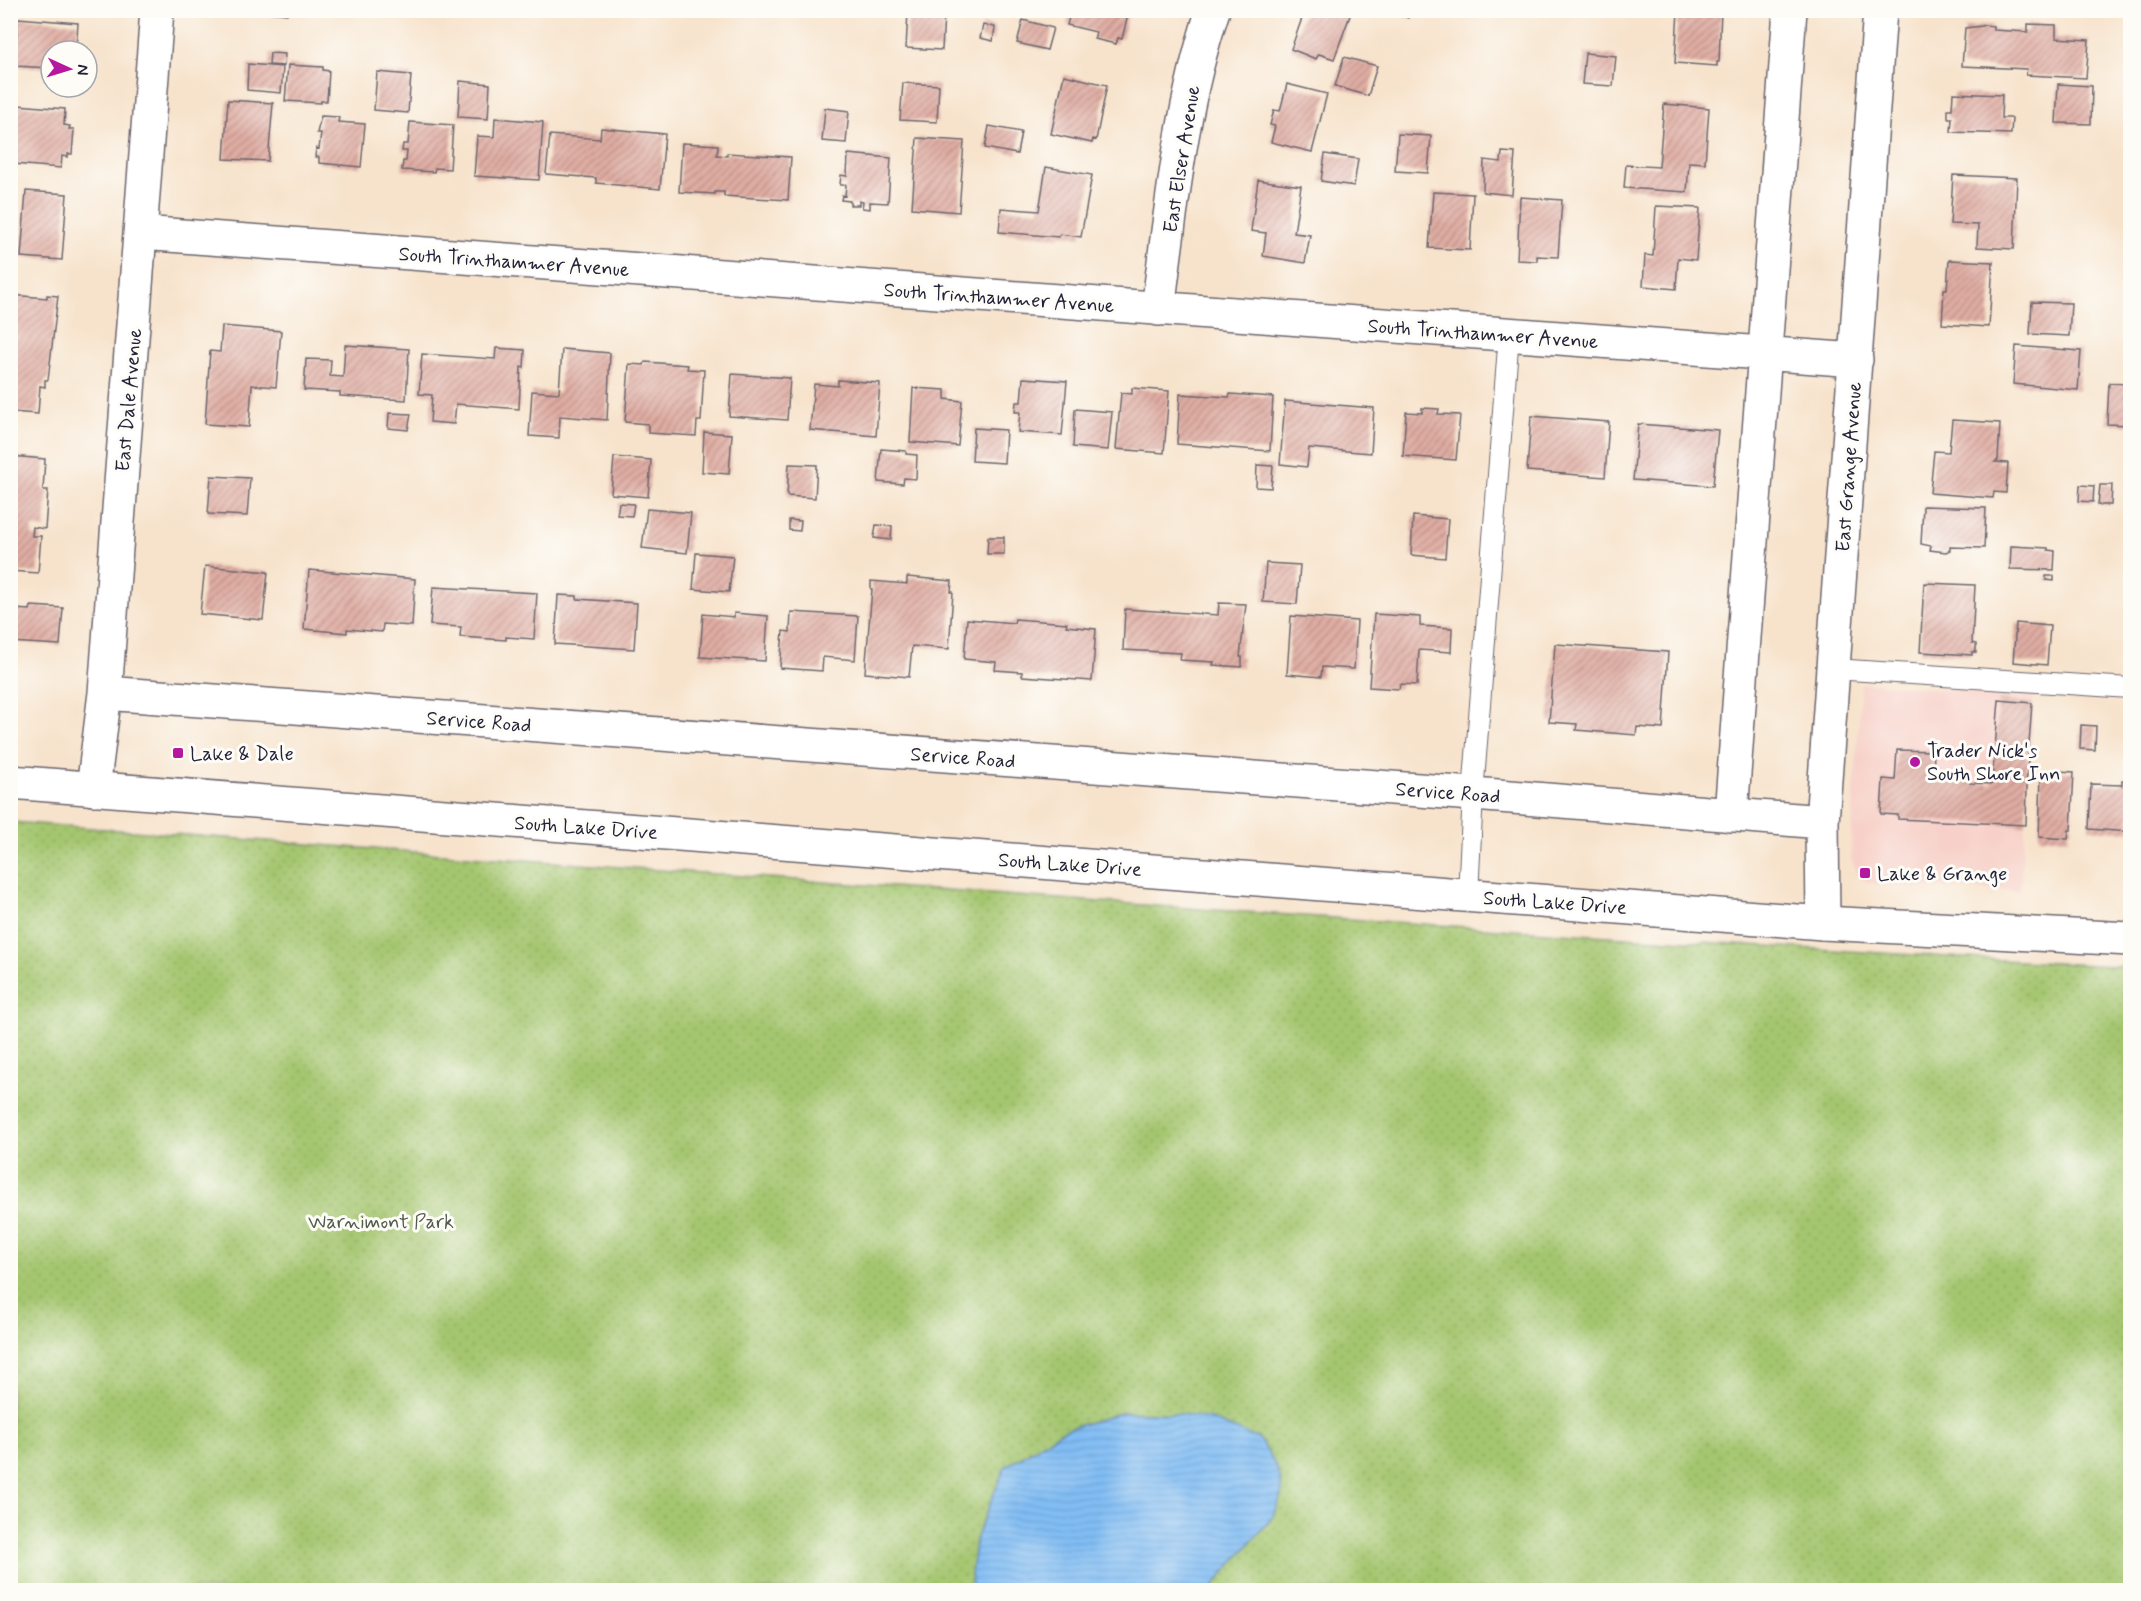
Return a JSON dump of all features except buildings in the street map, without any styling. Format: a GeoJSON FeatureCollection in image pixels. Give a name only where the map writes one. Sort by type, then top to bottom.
{"type":"FeatureCollection","features":[{"type":"Feature","properties":{"kind":"street","name":"East Dale Avenue"},"geometry":{"type":"LineString","coordinates":[[93,789],[105,693],[157,10]]}},
{"type":"Feature","properties":{"kind":"street","name":"East Elser Avenue"},"geometry":{"type":"LineString","coordinates":[[1158,309],[1177,163],[1200,48],[1213,10]]}},
{"type":"Feature","properties":{"kind":"street"},"geometry":{"type":"LineString","coordinates":[[1731,815],[1790,10]]}},
{"type":"Feature","properties":{"kind":"street","name":"East Grange Avenue"},"geometry":{"type":"LineString","coordinates":[[1823,923],[1822,822],[1880,10]]}},
{"type":"Feature","properties":{"kind":"street","name":"South Trinthammer Avenue"},"geometry":{"type":"LineString","coordinates":[[141,233],[1856,360]]}},
{"type":"Feature","properties":{"kind":"street","name":"Service Road"},"geometry":{"type":"LineString","coordinates":[[105,693],[1822,822]]}},
{"type":"Feature","properties":{"kind":"street","name":"South Lake Drive"},"geometry":{"type":"LineString","coordinates":[[10,782],[1823,923],[2130,939]]}},
{"type":"Feature","properties":{"kind":"lane"},"geometry":{"type":"LineString","coordinates":[[1468,895],[1473,794],[1509,334]]}},
{"type":"Feature","properties":{"kind":"lane"},"geometry":{"type":"LineString","coordinates":[[1833,669],[2130,688]]}},
{"type":"Feature","properties":{"kind":"shaded area"},"geometry":{"type":"Polygon","coordinates":[[[1861,683],[2034,695],[2020,891],[1880,885],[1867,882],[1859,876],[1851,859],[1851,845],[1861,683]]]}},
{"type":"Feature","properties":{"kind":"green space","name":"Warnimont Park"},"geometry":{"type":"Polygon","coordinates":[[[10,822],[1335,918],[2130,967],[2130,1590],[11,1590],[10,822]]]}},
{"type":"Feature","properties":{"kind":"water"},"geometry":{"type":"Polygon","coordinates":[[[1124,1412],[1182,1414],[1210,1419],[1259,1439],[1272,1458],[1280,1477],[1282,1495],[1272,1518],[1211,1590],[972,1590],[971,1572],[976,1537],[1005,1467],[1064,1430],[1124,1412]]]}},
{"type":"Feature","properties":{"kind":"place","name":"Lake & Dale"},"geometry":{"type":"Point","coordinates":[178,753]}},
{"type":"Feature","properties":{"kind":"place","name":"Trader Nick's South Shore Inn"},"geometry":{"type":"Point","coordinates":[1915,762]}},
{"type":"Feature","properties":{"kind":"place","name":"Lake & Grange"},"geometry":{"type":"Point","coordinates":[1865,873]}}]}
